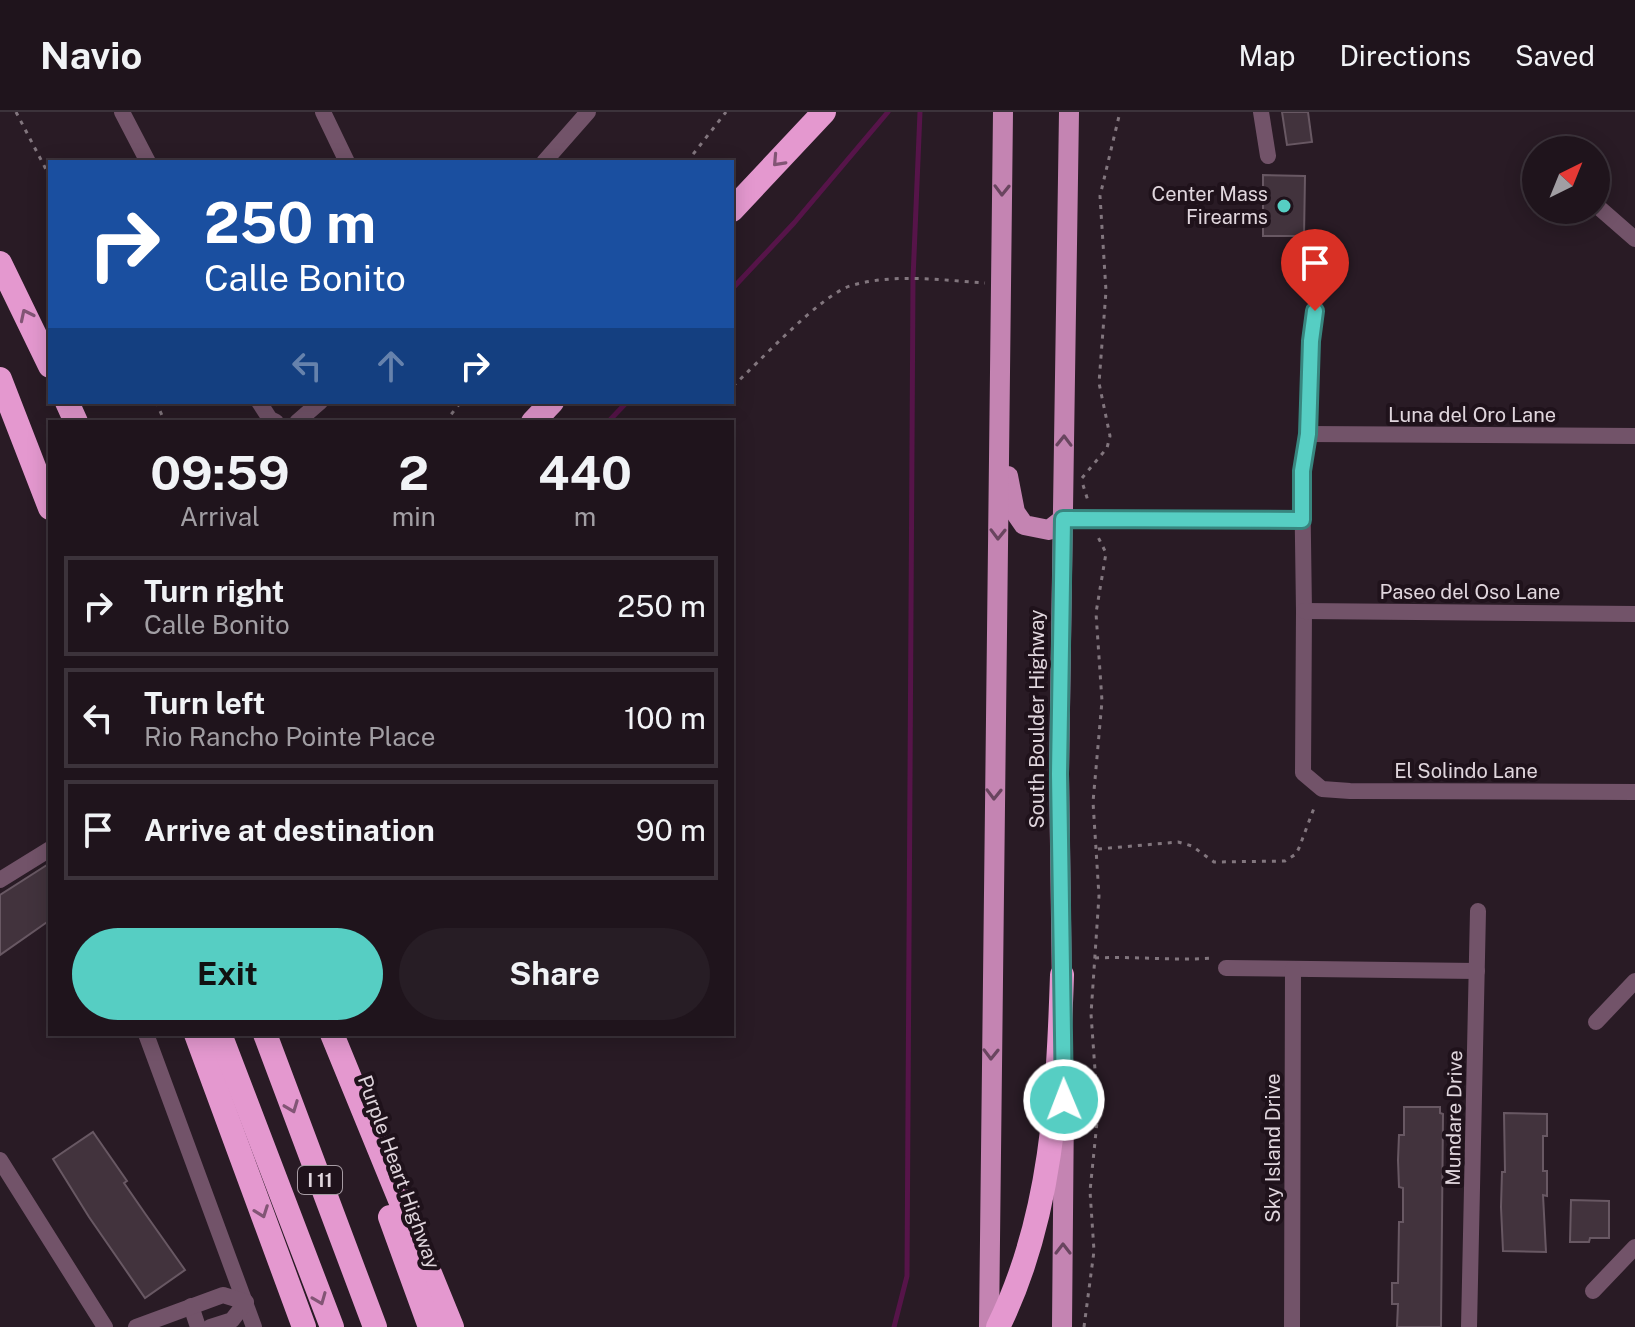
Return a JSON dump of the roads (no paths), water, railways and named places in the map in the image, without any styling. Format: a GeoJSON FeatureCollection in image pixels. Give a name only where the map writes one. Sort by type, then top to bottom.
{"type":"FeatureCollection","features":[{"type":"Feature","properties":{"kind":"highway"},"geometry":{"type":"LineString","coordinates":[[734,208],[824,112]]}},
{"type":"Feature","properties":{"kind":"highway"},"geometry":{"type":"LineString","coordinates":[[0,263],[48,362]]}},
{"type":"Feature","properties":{"kind":"highway"},"geometry":{"type":"LineString","coordinates":[[0,366],[48,476]]}},
{"type":"Feature","properties":{"kind":"highway"},"geometry":{"type":"LineString","coordinates":[[0,379],[48,503]]}},
{"type":"Feature","properties":{"kind":"highway"},"geometry":{"type":"LineString","coordinates":[[535,420],[550,404]]}},
{"type":"Feature","properties":{"kind":"highway"},"geometry":{"type":"LineString","coordinates":[[998,1327],[1027,1258],[1043,1191],[1056,1091],[1062,975]]}},
{"type":"Feature","properties":{"kind":"highway"},"geometry":{"type":"LineString","coordinates":[[197,1036],[304,1327]]}},
{"type":"Feature","properties":{"kind":"highway","name":"I 11"},"geometry":{"type":"LineString","coordinates":[[266,1036],[375,1327]]}},
{"type":"Feature","properties":{"kind":"highway","name":"Purple Heart Highway"},"geometry":{"type":"LineString","coordinates":[[324,1036],[430,1327]]}},
{"type":"Feature","properties":{"kind":"highway"},"geometry":{"type":"LineString","coordinates":[[333,1036],[452,1327]]}},
{"type":"Feature","properties":{"kind":"highway"},"geometry":{"type":"LineString","coordinates":[[222,1038],[332,1327]]}},
{"type":"Feature","properties":{"kind":"main road","name":"South Boulder Highway"},"geometry":{"type":"LineString","coordinates":[[989,1327],[1003,112]]}},
{"type":"Feature","properties":{"kind":"main road","name":"South Boulder Highway"},"geometry":{"type":"LineString","coordinates":[[1062,1327],[1059,774],[1069,112]]}},
{"type":"Feature","properties":{"kind":"main road"},"geometry":{"type":"LineString","coordinates":[[1000,384],[1007,471],[1015,512],[1024,525],[1049,530],[1063,519]]}},
{"type":"Feature","properties":{"kind":"street"},"geometry":{"type":"LineString","coordinates":[[122,112],[147,160]]}},
{"type":"Feature","properties":{"kind":"street"},"geometry":{"type":"LineString","coordinates":[[323,112],[346,160]]}},
{"type":"Feature","properties":{"kind":"street"},"geometry":{"type":"LineString","coordinates":[[546,160],[588,112]]}},
{"type":"Feature","properties":{"kind":"street"},"geometry":{"type":"LineString","coordinates":[[1261,112],[1268,156]]}},
{"type":"Feature","properties":{"kind":"street"},"geometry":{"type":"LineString","coordinates":[[1610,217],[1635,239]]}},
{"type":"Feature","properties":{"kind":"street"},"geometry":{"type":"LineString","coordinates":[[1304,611],[1302,471],[1308,434],[1315,311]]}},
{"type":"Feature","properties":{"kind":"street"},"geometry":{"type":"LineString","coordinates":[[260,404],[272,420]]}},
{"type":"Feature","properties":{"kind":"street"},"geometry":{"type":"LineString","coordinates":[[299,420],[318,404]]}},
{"type":"Feature","properties":{"kind":"street","name":"Luna del Oro Lane"},"geometry":{"type":"LineString","coordinates":[[1308,434],[1635,436]]}},
{"type":"Feature","properties":{"kind":"street"},"geometry":{"type":"LineString","coordinates":[[1063,519],[1302,520]]}},
{"type":"Feature","properties":{"kind":"street","name":"Paseo del Oso Lane"},"geometry":{"type":"LineString","coordinates":[[1304,611],[1635,614]]}},
{"type":"Feature","properties":{"kind":"street","name":"El Solindo Lane"},"geometry":{"type":"LineString","coordinates":[[1304,611],[1303,773],[1322,789],[1635,792]]}},
{"type":"Feature","properties":{"kind":"street"},"geometry":{"type":"LineString","coordinates":[[0,880],[48,850]]}},
{"type":"Feature","properties":{"kind":"street","name":"Mundare Drive"},"geometry":{"type":"LineString","coordinates":[[1469,1327],[1478,911]]}},
{"type":"Feature","properties":{"kind":"street"},"geometry":{"type":"LineString","coordinates":[[1226,968],[1477,971]]}},
{"type":"Feature","properties":{"kind":"street","name":"Sky Island Drive"},"geometry":{"type":"LineString","coordinates":[[1292,1327],[1293,969]]}},
{"type":"Feature","properties":{"kind":"street"},"geometry":{"type":"LineString","coordinates":[[1596,1022],[1635,981]]}},
{"type":"Feature","properties":{"kind":"street"},"geometry":{"type":"LineString","coordinates":[[147,1036],[254,1327]]}},
{"type":"Feature","properties":{"kind":"street"},"geometry":{"type":"LineString","coordinates":[[0,1160],[105,1327]]}},
{"type":"Feature","properties":{"kind":"street"},"geometry":{"type":"LineString","coordinates":[[1593,1291],[1635,1247]]}},
{"type":"Feature","properties":{"kind":"street"},"geometry":{"type":"LineString","coordinates":[[136,1327],[223,1295],[246,1302]]}},
{"type":"Feature","properties":{"kind":"street"},"geometry":{"type":"LineString","coordinates":[[210,1327],[232,1320],[246,1302]]}},
{"type":"Feature","properties":{"kind":"street"},"geometry":{"type":"LineString","coordinates":[[191,1306],[198,1327]]}},
{"type":"Feature","properties":{"kind":"waterway"},"geometry":{"type":"LineString","coordinates":[[734,287],[794,223],[888,112]]}},
{"type":"Feature","properties":{"kind":"waterway"},"geometry":{"type":"LineString","coordinates":[[894,1327],[907,1276],[913,279],[920,112]]}},
{"type":"Feature","properties":{"kind":"waterway"},"geometry":{"type":"LineString","coordinates":[[610,420],[625,404]]}},
{"type":"Feature","properties":{"kind":"place","name":"Center Mass Firearms"},"geometry":{"type":"Point","coordinates":[1284,206]}}]}
